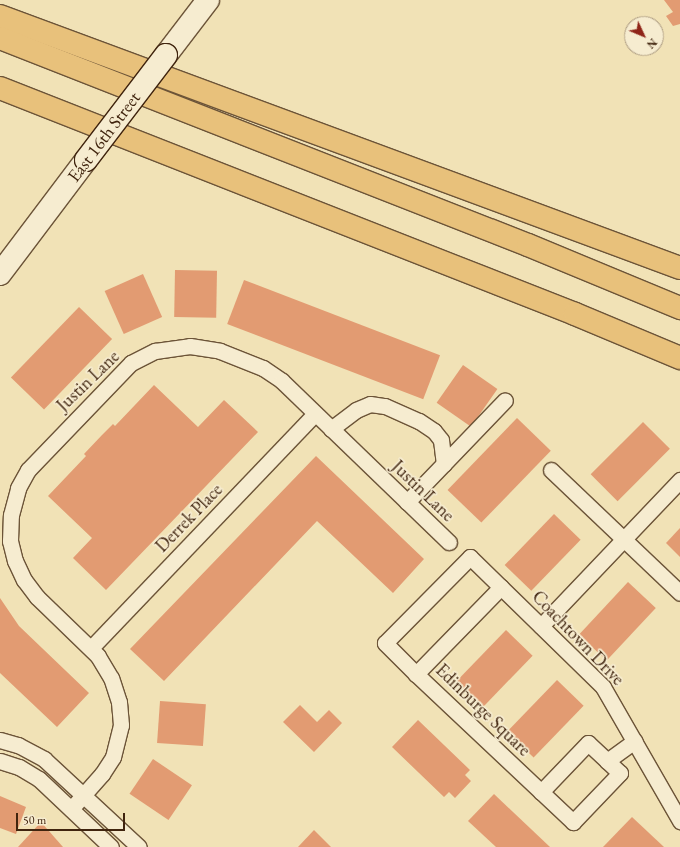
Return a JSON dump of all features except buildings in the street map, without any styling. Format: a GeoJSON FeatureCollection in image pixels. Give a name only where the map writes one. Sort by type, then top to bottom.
{"type":"FeatureCollection","features":[{"type":"Feature","properties":{"kind":"highway"},"geometry":{"type":"LineString","coordinates":[[0,16],[680,268]]}},
{"type":"Feature","properties":{"kind":"highway"},"geometry":{"type":"LineString","coordinates":[[0,38],[528,245],[680,308]]}},
{"type":"Feature","properties":{"kind":"highway"},"geometry":{"type":"LineString","coordinates":[[0,88],[575,314],[680,358]]}},
{"type":"Feature","properties":{"kind":"street","name":"East 16th Street"},"geometry":{"type":"LineString","coordinates":[[0,274],[208,0]]}},
{"type":"Feature","properties":{"kind":"street","name":"Justin Lane"},"geometry":{"type":"LineString","coordinates":[[71,809],[84,795],[113,757],[121,725],[116,690],[105,667],[91,648],[37,597],[24,580],[15,561],[10,541],[11,514],[18,488],[28,470],[131,363],[155,351],[185,346],[210,348],[269,372],[449,542]]}},
{"type":"Feature","properties":{"kind":"street"},"geometry":{"type":"LineString","coordinates":[[407,502],[505,400]]}},
{"type":"Feature","properties":{"kind":"street"},"geometry":{"type":"LineString","coordinates":[[331,429],[356,410],[370,404],[385,406],[419,421],[434,431],[441,440],[444,464]]}},
{"type":"Feature","properties":{"kind":"street","name":"Derrek Place"},"geometry":{"type":"LineString","coordinates":[[91,648],[315,414]]}},
{"type":"Feature","properties":{"kind":"street"},"geometry":{"type":"LineString","coordinates":[[551,470],[680,593]]}},
{"type":"Feature","properties":{"kind":"street"},"geometry":{"type":"LineString","coordinates":[[541,626],[680,480]]}},
{"type":"Feature","properties":{"kind":"street","name":"Coachtown Drive"},"geometry":{"type":"LineString","coordinates":[[416,674],[385,644],[470,557],[603,687],[680,821]]}},
{"type":"Feature","properties":{"kind":"street","name":"Edinburge Square"},"geometry":{"type":"LineString","coordinates":[[501,587],[416,674],[541,792],[574,822],[620,773],[588,743],[541,792]]}},
{"type":"Feature","properties":{"kind":"street"},"geometry":{"type":"LineString","coordinates":[[0,740],[18,745],[44,759],[139,847]]}},
{"type":"Feature","properties":{"kind":"street"},"geometry":{"type":"LineString","coordinates":[[607,761],[635,741]]}},
{"type":"Feature","properties":{"kind":"street"},"geometry":{"type":"LineString","coordinates":[[0,761],[29,772],[111,847]]}}]}
